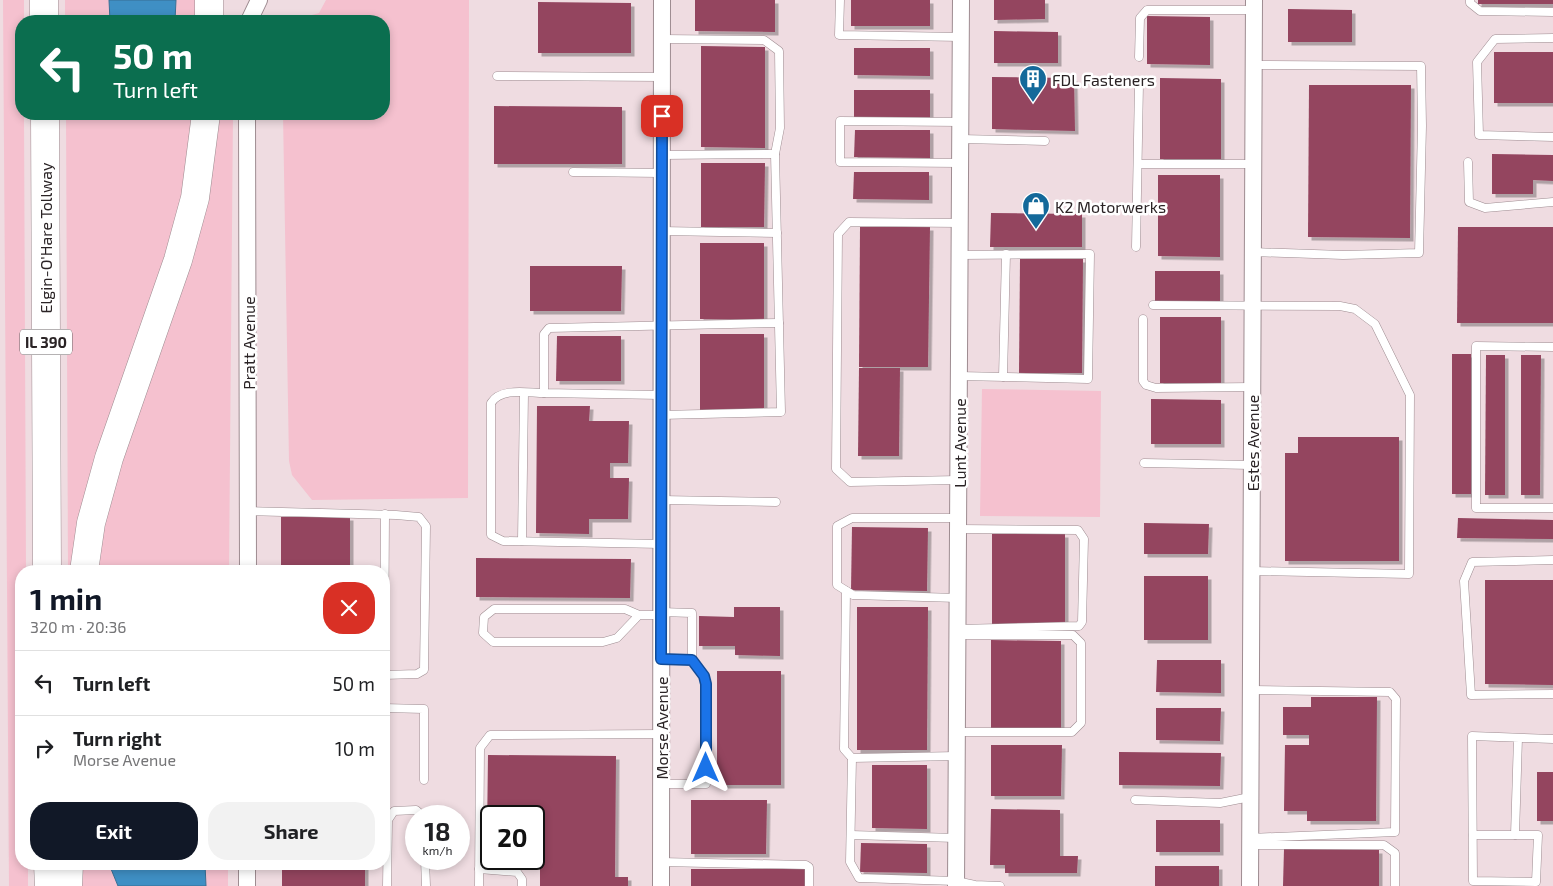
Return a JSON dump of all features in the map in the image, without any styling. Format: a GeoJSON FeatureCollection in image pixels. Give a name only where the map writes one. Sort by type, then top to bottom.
{"type":"FeatureCollection","features":[{"type":"Feature","properties":{"kind":"highway"},"geometry":{"type":"LineString","coordinates":[[44,0],[44,15]]}},
{"type":"Feature","properties":{"kind":"highway"},"geometry":{"type":"LineString","coordinates":[[209,0],[209,15]]}},
{"type":"Feature","properties":{"kind":"highway","name":"Elgin-O'Hare Tollway"},"geometry":{"type":"LineString","coordinates":[[45,120],[47,565]]}},
{"type":"Feature","properties":{"kind":"highway"},"geometry":{"type":"LineString","coordinates":[[85,565],[91,523],[109,458],[178,260],[195,198],[205,120]]}},
{"type":"Feature","properties":{"kind":"highway"},"geometry":{"type":"LineString","coordinates":[[48,870],[48,886]]}},
{"type":"Feature","properties":{"kind":"highway"},"geometry":{"type":"LineString","coordinates":[[68,886],[69,870]]}},
{"type":"Feature","properties":{"kind":"street"},"geometry":{"type":"LineString","coordinates":[[252,15],[259,0]]}},
{"type":"Feature","properties":{"kind":"street","name":"Morse Avenue"},"geometry":{"type":"LineString","coordinates":[[661,886],[662,0]]}},
{"type":"Feature","properties":{"kind":"street","name":"Lunt Avenue"},"geometry":{"type":"LineString","coordinates":[[956,883],[961,0]]}},
{"type":"Feature","properties":{"kind":"street","name":"Estes Avenue"},"geometry":{"type":"LineString","coordinates":[[1250,886],[1254,5]]}},
{"type":"Feature","properties":{"kind":"street","name":"Pratt Avenue"},"geometry":{"type":"LineString","coordinates":[[247,120],[248,565]]}},
{"type":"Feature","properties":{"kind":"street"},"geometry":{"type":"LineString","coordinates":[[247,870],[247,886]]}},
{"type":"Feature","properties":{"kind":"lane"},"geometry":{"type":"LineString","coordinates":[[840,0],[839,35],[961,37]]}},
{"type":"Feature","properties":{"kind":"lane"},"geometry":{"type":"LineString","coordinates":[[1470,0],[1470,3],[1480,11],[1553,12]]}},
{"type":"Feature","properties":{"kind":"lane"},"geometry":{"type":"LineString","coordinates":[[1139,57],[1140,18],[1147,10],[1254,5]]}},
{"type":"Feature","properties":{"kind":"lane"},"geometry":{"type":"LineString","coordinates":[[1553,38],[1495,39],[1476,62],[1478,134],[1553,137]]}},
{"type":"Feature","properties":{"kind":"lane"},"geometry":{"type":"LineString","coordinates":[[661,415],[781,412],[775,154],[780,128],[779,51],[764,40],[662,39]]}},
{"type":"Feature","properties":{"kind":"lane"},"geometry":{"type":"LineString","coordinates":[[1253,252],[1343,255],[1419,253],[1422,126],[1421,66],[1254,65]]}},
{"type":"Feature","properties":{"kind":"lane"},"geometry":{"type":"LineString","coordinates":[[497,76],[662,77]]}},
{"type":"Feature","properties":{"kind":"lane"},"geometry":{"type":"LineString","coordinates":[[1136,246],[1139,84]]}},
{"type":"Feature","properties":{"kind":"lane"},"geometry":{"type":"LineString","coordinates":[[960,163],[840,162],[840,121],[961,122]]}},
{"type":"Feature","properties":{"kind":"lane"},"geometry":{"type":"LineString","coordinates":[[960,139],[1045,141]]}},
{"type":"Feature","properties":{"kind":"lane"},"geometry":{"type":"LineString","coordinates":[[662,155],[775,154]]}},
{"type":"Feature","properties":{"kind":"lane"},"geometry":{"type":"LineString","coordinates":[[1468,162],[1469,202],[1485,208],[1553,202]]}},
{"type":"Feature","properties":{"kind":"lane"},"geometry":{"type":"LineString","coordinates":[[1138,164],[1253,164]]}},
{"type":"Feature","properties":{"kind":"lane"},"geometry":{"type":"LineString","coordinates":[[573,172],[662,174]]}},
{"type":"Feature","properties":{"kind":"lane"},"geometry":{"type":"LineString","coordinates":[[958,480],[850,482],[836,469],[838,234],[849,222],[960,223]]}},
{"type":"Feature","properties":{"kind":"lane"},"geometry":{"type":"LineString","coordinates":[[662,231],[777,233]]}},
{"type":"Feature","properties":{"kind":"lane"},"geometry":{"type":"LineString","coordinates":[[1003,377],[1006,254]]}},
{"type":"Feature","properties":{"kind":"lane"},"geometry":{"type":"LineString","coordinates":[[959,376],[1088,379],[1090,254],[960,255]]}},
{"type":"Feature","properties":{"kind":"lane"},"geometry":{"type":"LineString","coordinates":[[1153,305],[1340,306],[1355,309],[1375,324],[1410,395],[1410,574],[1251,571]]}},
{"type":"Feature","properties":{"kind":"lane"},"geometry":{"type":"LineString","coordinates":[[1143,319],[1143,380],[1146,385],[1156,388],[1252,388]]}},
{"type":"Feature","properties":{"kind":"lane"},"geometry":{"type":"LineString","coordinates":[[544,393],[544,334],[547,329],[779,323]]}},
{"type":"Feature","properties":{"kind":"lane"},"geometry":{"type":"LineString","coordinates":[[1553,347],[1476,346],[1476,508],[1553,508]]}},
{"type":"Feature","properties":{"kind":"lane"},"geometry":{"type":"LineString","coordinates":[[661,544],[522,541],[503,540],[492,536],[491,403],[495,396],[502,393],[662,395]]}},
{"type":"Feature","properties":{"kind":"lane"},"geometry":{"type":"LineString","coordinates":[[522,541],[524,393]]}},
{"type":"Feature","properties":{"kind":"lane"},"geometry":{"type":"LineString","coordinates":[[1144,463],[1252,465]]}},
{"type":"Feature","properties":{"kind":"lane"},"geometry":{"type":"LineString","coordinates":[[661,500],[776,502]]}},
{"type":"Feature","properties":{"kind":"lane"},"geometry":{"type":"LineString","coordinates":[[248,511],[384,514],[418,517],[426,526],[424,670],[417,674],[390,674]]}},
{"type":"Feature","properties":{"kind":"lane"},"geometry":{"type":"LineString","coordinates":[[384,514],[384,565]]}},
{"type":"Feature","properties":{"kind":"lane"},"geometry":{"type":"LineString","coordinates":[[958,598],[853,595],[846,591],[837,585],[836,526],[852,518],[1078,530],[1084,539],[1082,622],[1079,626],[958,632]]}},
{"type":"Feature","properties":{"kind":"lane"},"geometry":{"type":"LineString","coordinates":[[1553,560],[1472,562],[1464,581],[1471,695],[1553,694]]}},
{"type":"Feature","properties":{"kind":"lane"},"geometry":{"type":"LineString","coordinates":[[846,591],[844,749],[852,758],[850,862],[859,878],[1000,886]]}},
{"type":"Feature","properties":{"kind":"lane"},"geometry":{"type":"LineString","coordinates":[[640,615],[617,638],[603,642],[493,642],[483,633],[484,617],[494,609],[625,609],[640,615],[692,613],[692,660],[704,676],[706,684],[706,784],[661,784]]}},
{"type":"Feature","properties":{"kind":"lane"},"geometry":{"type":"LineString","coordinates":[[957,732],[1072,732],[1081,723],[1081,643],[1073,635],[958,632]]}},
{"type":"Feature","properties":{"kind":"lane"},"geometry":{"type":"LineString","coordinates":[[661,659],[692,660]]}},
{"type":"Feature","properties":{"kind":"lane"},"geometry":{"type":"LineString","coordinates":[[1250,842],[1395,832],[1396,699],[1390,692],[1251,690]]}},
{"type":"Feature","properties":{"kind":"lane"},"geometry":{"type":"LineString","coordinates":[[390,708],[424,709],[424,780]]}},
{"type":"Feature","properties":{"kind":"lane"},"geometry":{"type":"LineString","coordinates":[[479,886],[480,748],[486,738],[490,735],[661,734]]}},
{"type":"Feature","properties":{"kind":"lane"},"geometry":{"type":"LineString","coordinates":[[1473,835],[1538,836],[1536,882],[1473,881],[1472,736],[1553,739]]}},
{"type":"Feature","properties":{"kind":"lane"},"geometry":{"type":"LineString","coordinates":[[1515,835],[1518,738]]}},
{"type":"Feature","properties":{"kind":"lane"},"geometry":{"type":"LineString","coordinates":[[852,758],[957,756]]}},
{"type":"Feature","properties":{"kind":"lane"},"geometry":{"type":"LineString","coordinates":[[1135,800],[1220,803],[1250,797]]}},
{"type":"Feature","properties":{"kind":"lane"},"geometry":{"type":"LineString","coordinates":[[390,817],[394,811],[405,810]]}},
{"type":"Feature","properties":{"kind":"lane"},"geometry":{"type":"LineString","coordinates":[[851,835],[956,838]]}},
{"type":"Feature","properties":{"kind":"lane"},"geometry":{"type":"LineString","coordinates":[[1250,842],[1384,845],[1395,854],[1395,886]]}},
{"type":"Feature","properties":{"kind":"lane"},"geometry":{"type":"LineString","coordinates":[[661,862],[806,865],[809,867],[809,886]]}},
{"type":"Feature","properties":{"kind":"lane"},"geometry":{"type":"LineString","coordinates":[[479,869],[517,872],[522,879],[522,886]]}},
{"type":"Feature","properties":{"kind":"lane"},"geometry":{"type":"LineString","coordinates":[[387,870],[387,886]]}},
{"type":"Feature","properties":{"kind":"lane"},"geometry":{"type":"LineString","coordinates":[[425,870],[426,886]]}},
{"type":"Feature","properties":{"kind":"shaded area"},"geometry":{"type":"Polygon","coordinates":[[[3,0],[24,0],[24,15],[15,15],[15,120],[24,120],[26,565],[15,565],[15,870],[28,870],[28,886],[9,886],[3,0]]]}},
{"type":"Feature","properties":{"kind":"shaded area"},"geometry":{"type":"Polygon","coordinates":[[[65,0],[109,0],[110,15],[65,15],[65,0]]]}},
{"type":"Feature","properties":{"kind":"shaded area"},"geometry":{"type":"Polygon","coordinates":[[[176,0],[198,0],[199,15],[175,15],[176,0]]]}},
{"type":"Feature","properties":{"kind":"shaded area"},"geometry":{"type":"Polygon","coordinates":[[[326,0],[469,0],[468,498],[312,500],[292,475],[289,461],[283,120],[390,120],[390,15],[312,15],[319,13],[326,0]]]}},
{"type":"Feature","properties":{"kind":"shaded area"},"geometry":{"type":"Polygon","coordinates":[[[66,120],[197,120],[186,191],[77,565],[68,565],[66,120]]]}},
{"type":"Feature","properties":{"kind":"shaded area"},"geometry":{"type":"Polygon","coordinates":[[[216,120],[233,120],[229,565],[97,565],[107,503],[216,120]]]}},
{"type":"Feature","properties":{"kind":"shaded area"},"geometry":{"type":"Polygon","coordinates":[[[982,389],[1101,391],[1100,517],[980,516],[982,389]]]}},
{"type":"Feature","properties":{"kind":"shaded area"},"geometry":{"type":"Polygon","coordinates":[[[80,870],[111,870],[118,886],[79,886],[80,870]]]}},
{"type":"Feature","properties":{"kind":"shaded area"},"geometry":{"type":"Polygon","coordinates":[[[205,870],[228,870],[228,886],[206,886],[205,870]]]}},
{"type":"Feature","properties":{"kind":"water"},"geometry":{"type":"Polygon","coordinates":[[[109,0],[176,0],[175,15],[110,15],[109,0]]]}},
{"type":"Feature","properties":{"kind":"water"},"geometry":{"type":"Polygon","coordinates":[[[111,870],[205,870],[206,886],[118,886],[111,870]]]}},
{"type":"Feature","properties":{"kind":"building"},"geometry":{"type":"Polygon","coordinates":[[[695,0],[775,0],[775,32],[695,31],[695,0]]]}},
{"type":"Feature","properties":{"kind":"building"},"geometry":{"type":"Polygon","coordinates":[[[851,0],[930,0],[930,26],[851,26],[851,0]]]}},
{"type":"Feature","properties":{"kind":"building"},"geometry":{"type":"Polygon","coordinates":[[[994,0],[1045,0],[1045,19],[994,20],[994,0]]]}},
{"type":"Feature","properties":{"kind":"building"},"geometry":{"type":"Polygon","coordinates":[[[1478,0],[1553,0],[1553,4],[1478,4],[1478,0]]]}},
{"type":"Feature","properties":{"kind":"building"},"geometry":{"type":"Polygon","coordinates":[[[538,2],[631,3],[631,53],[538,53],[538,2]]]}},
{"type":"Feature","properties":{"kind":"building"},"geometry":{"type":"Polygon","coordinates":[[[1288,9],[1352,10],[1352,42],[1288,42],[1288,9]]]}},
{"type":"Feature","properties":{"kind":"building"},"geometry":{"type":"Polygon","coordinates":[[[1147,16],[1210,17],[1210,65],[1147,64],[1147,16]]]}},
{"type":"Feature","properties":{"kind":"building"},"geometry":{"type":"Polygon","coordinates":[[[994,31],[1058,32],[1058,63],[994,63],[994,31]]]}},
{"type":"Feature","properties":{"kind":"building"},"geometry":{"type":"Polygon","coordinates":[[[701,46],[765,47],[765,148],[701,147],[701,46]]]}},
{"type":"Feature","properties":{"kind":"building"},"geometry":{"type":"Polygon","coordinates":[[[854,48],[930,48],[930,76],[854,75],[854,48]]]}},
{"type":"Feature","properties":{"kind":"building"},"geometry":{"type":"Polygon","coordinates":[[[1494,52],[1553,52],[1553,103],[1494,103],[1494,52]]]}},
{"type":"Feature","properties":{"kind":"building","name":"FDL Fasteners"},"geometry":{"type":"Polygon","coordinates":[[[992,77],[1074,78],[1075,131],[992,129],[992,77]]]}},
{"type":"Feature","properties":{"kind":"building"},"geometry":{"type":"Polygon","coordinates":[[[1160,78],[1221,79],[1221,159],[1160,159],[1160,78]]]}},
{"type":"Feature","properties":{"kind":"building"},"geometry":{"type":"Polygon","coordinates":[[[1309,85],[1411,85],[1410,238],[1308,237],[1309,85]]]}},
{"type":"Feature","properties":{"kind":"building"},"geometry":{"type":"Polygon","coordinates":[[[854,90],[930,90],[930,118],[854,117],[854,90]]]}},
{"type":"Feature","properties":{"kind":"building"},"geometry":{"type":"Polygon","coordinates":[[[494,106],[622,107],[622,164],[494,164],[494,106]]]}},
{"type":"Feature","properties":{"kind":"building"},"geometry":{"type":"Polygon","coordinates":[[[855,130],[930,130],[930,158],[854,157],[855,130]]]}},
{"type":"Feature","properties":{"kind":"building"},"geometry":{"type":"Polygon","coordinates":[[[1492,154],[1553,155],[1553,181],[1533,180],[1533,194],[1492,194],[1492,154]]]}},
{"type":"Feature","properties":{"kind":"building"},"geometry":{"type":"Polygon","coordinates":[[[701,163],[765,163],[764,227],[701,227],[701,163]]]}},
{"type":"Feature","properties":{"kind":"building"},"geometry":{"type":"Polygon","coordinates":[[[854,172],[929,172],[929,200],[853,199],[854,172]]]}},
{"type":"Feature","properties":{"kind":"building"},"geometry":{"type":"Polygon","coordinates":[[[1158,175],[1220,175],[1220,257],[1158,256],[1158,175]]]}},
{"type":"Feature","properties":{"kind":"building","name":"K2 Motorwerks"},"geometry":{"type":"Polygon","coordinates":[[[991,213],[1082,214],[1082,247],[990,247],[991,213]]]}},
{"type":"Feature","properties":{"kind":"building"},"geometry":{"type":"Polygon","coordinates":[[[860,227],[930,227],[928,367],[859,367],[860,227]]]}},
{"type":"Feature","properties":{"kind":"building"},"geometry":{"type":"Polygon","coordinates":[[[1458,227],[1553,227],[1553,323],[1457,323],[1458,227]]]}},
{"type":"Feature","properties":{"kind":"building"},"geometry":{"type":"Polygon","coordinates":[[[700,243],[764,243],[764,320],[700,319],[700,243]]]}},
{"type":"Feature","properties":{"kind":"building"},"geometry":{"type":"Polygon","coordinates":[[[1020,259],[1083,259],[1082,373],[1019,373],[1020,259]]]}},
{"type":"Feature","properties":{"kind":"building"},"geometry":{"type":"Polygon","coordinates":[[[530,266],[622,266],[621,311],[530,311],[530,266]]]}},
{"type":"Feature","properties":{"kind":"building"},"geometry":{"type":"Polygon","coordinates":[[[1155,271],[1220,271],[1220,302],[1155,302],[1155,271]]]}},
{"type":"Feature","properties":{"kind":"building"},"geometry":{"type":"Polygon","coordinates":[[[1160,317],[1221,317],[1221,383],[1160,383],[1160,317]]]}},
{"type":"Feature","properties":{"kind":"building"},"geometry":{"type":"Polygon","coordinates":[[[700,334],[764,334],[764,411],[700,410],[700,334]]]}},
{"type":"Feature","properties":{"kind":"building"},"geometry":{"type":"Polygon","coordinates":[[[557,336],[621,336],[621,381],[556,381],[557,336]]]}},
{"type":"Feature","properties":{"kind":"building"},"geometry":{"type":"Polygon","coordinates":[[[1452,354],[1471,354],[1471,494],[1452,494],[1452,354]]]}},
{"type":"Feature","properties":{"kind":"building"},"geometry":{"type":"Polygon","coordinates":[[[1486,355],[1505,355],[1505,495],[1485,495],[1486,355]]]}},
{"type":"Feature","properties":{"kind":"building"},"geometry":{"type":"Polygon","coordinates":[[[1521,355],[1541,355],[1540,495],[1521,495],[1521,355]]]}},
{"type":"Feature","properties":{"kind":"building"},"geometry":{"type":"Polygon","coordinates":[[[859,368],[900,368],[899,456],[858,456],[859,368]]]}},
{"type":"Feature","properties":{"kind":"building"},"geometry":{"type":"Polygon","coordinates":[[[1151,399],[1221,400],[1221,444],[1151,444],[1151,399]]]}},
{"type":"Feature","properties":{"kind":"building"},"geometry":{"type":"Polygon","coordinates":[[[537,406],[590,406],[589,421],[629,421],[628,463],[610,463],[610,478],[629,478],[628,519],[589,519],[589,534],[536,533],[537,406]]]}},
{"type":"Feature","properties":{"kind":"building"},"geometry":{"type":"Polygon","coordinates":[[[1298,437],[1399,437],[1399,561],[1285,561],[1285,453],[1298,453],[1298,437]]]}},
{"type":"Feature","properties":{"kind":"building"},"geometry":{"type":"Polygon","coordinates":[[[281,517],[350,517],[350,565],[281,565],[281,517]]]}},
{"type":"Feature","properties":{"kind":"building"},"geometry":{"type":"Polygon","coordinates":[[[1458,518],[1553,520],[1553,539],[1457,538],[1458,518]]]}},
{"type":"Feature","properties":{"kind":"building"},"geometry":{"type":"Polygon","coordinates":[[[1144,523],[1209,524],[1208,554],[1144,554],[1144,523]]]}},
{"type":"Feature","properties":{"kind":"building"},"geometry":{"type":"Polygon","coordinates":[[[852,527],[928,528],[927,591],[851,590],[852,527]]]}},
{"type":"Feature","properties":{"kind":"building"},"geometry":{"type":"Polygon","coordinates":[[[992,534],[1065,534],[1065,624],[992,624],[992,534]]]}},
{"type":"Feature","properties":{"kind":"building"},"geometry":{"type":"Polygon","coordinates":[[[476,558],[631,559],[630,598],[476,597],[476,558]]]}},
{"type":"Feature","properties":{"kind":"building"},"geometry":{"type":"Polygon","coordinates":[[[1144,576],[1208,576],[1208,640],[1144,640],[1144,576]]]}},
{"type":"Feature","properties":{"kind":"building"},"geometry":{"type":"Polygon","coordinates":[[[1485,580],[1553,580],[1553,685],[1485,684],[1485,580]]]}},
{"type":"Feature","properties":{"kind":"building"},"geometry":{"type":"Polygon","coordinates":[[[734,607],[780,607],[780,656],[735,655],[735,646],[699,646],[699,616],[734,617],[734,607]]]}},
{"type":"Feature","properties":{"kind":"building"},"geometry":{"type":"Polygon","coordinates":[[[857,607],[928,607],[927,750],[857,750],[857,607]]]}},
{"type":"Feature","properties":{"kind":"building"},"geometry":{"type":"Polygon","coordinates":[[[991,640],[1061,641],[1061,729],[991,729],[991,640]]]}},
{"type":"Feature","properties":{"kind":"building"},"geometry":{"type":"Polygon","coordinates":[[[1157,660],[1221,660],[1221,693],[1156,692],[1157,660]]]}},
{"type":"Feature","properties":{"kind":"building"},"geometry":{"type":"Polygon","coordinates":[[[717,671],[781,671],[781,785],[717,785],[717,671]]]}},
{"type":"Feature","properties":{"kind":"building"},"geometry":{"type":"Polygon","coordinates":[[[1311,697],[1377,697],[1376,821],[1307,821],[1307,811],[1284,811],[1285,745],[1309,745],[1309,735],[1283,735],[1283,707],[1311,707],[1311,697]]]}},
{"type":"Feature","properties":{"kind":"building"},"geometry":{"type":"Polygon","coordinates":[[[1156,708],[1221,708],[1220,741],[1156,740],[1156,708]]]}},
{"type":"Feature","properties":{"kind":"building"},"geometry":{"type":"Polygon","coordinates":[[[991,745],[1062,745],[1061,796],[991,796],[991,745]]]}},
{"type":"Feature","properties":{"kind":"building"},"geometry":{"type":"Polygon","coordinates":[[[1119,752],[1221,753],[1220,786],[1119,785],[1119,752]]]}},
{"type":"Feature","properties":{"kind":"building"},"geometry":{"type":"Polygon","coordinates":[[[488,755],[616,756],[615,877],[628,877],[628,886],[540,886],[540,870],[545,870],[545,805],[487,805],[488,755]]]}},
{"type":"Feature","properties":{"kind":"building"},"geometry":{"type":"Polygon","coordinates":[[[872,765],[927,765],[927,829],[872,828],[872,765]]]}},
{"type":"Feature","properties":{"kind":"building"},"geometry":{"type":"Polygon","coordinates":[[[1537,772],[1553,772],[1553,821],[1537,821],[1537,772]]]}},
{"type":"Feature","properties":{"kind":"building"},"geometry":{"type":"Polygon","coordinates":[[[691,800],[767,800],[766,854],[691,854],[691,800]]]}},
{"type":"Feature","properties":{"kind":"building"},"geometry":{"type":"Polygon","coordinates":[[[991,809],[1060,810],[1060,856],[1078,856],[1077,873],[1005,873],[1005,865],[990,865],[991,809]]]}},
{"type":"Feature","properties":{"kind":"building"},"geometry":{"type":"Polygon","coordinates":[[[1156,820],[1220,820],[1220,852],[1156,852],[1156,820]]]}},
{"type":"Feature","properties":{"kind":"building"},"geometry":{"type":"Polygon","coordinates":[[[861,843],[927,844],[927,873],[860,872],[861,843]]]}},
{"type":"Feature","properties":{"kind":"building"},"geometry":{"type":"Polygon","coordinates":[[[1284,849],[1379,850],[1379,886],[1283,886],[1284,849]]]}},
{"type":"Feature","properties":{"kind":"building"},"geometry":{"type":"Polygon","coordinates":[[[1155,866],[1219,866],[1219,886],[1155,886],[1155,866]]]}},
{"type":"Feature","properties":{"kind":"building"},"geometry":{"type":"Polygon","coordinates":[[[691,869],[806,869],[806,886],[691,886],[691,869]]]}},
{"type":"Feature","properties":{"kind":"building"},"geometry":{"type":"Polygon","coordinates":[[[282,870],[365,870],[365,886],[282,886],[282,870]]]}},
{"type":"Feature","properties":{"kind":"place","name":"FDL Fasteners"},"geometry":{"type":"Point","coordinates":[1033,103]}},
{"type":"Feature","properties":{"kind":"place","name":"K2 Motorwerks"},"geometry":{"type":"Point","coordinates":[1036,230]}},
{"type":"Feature","properties":{"kind":"route"},"geometry":{"type":"LineString","coordinates":[[662,116],[661,659],[692,660],[704,676],[706,684],[706,768]]}}]}
